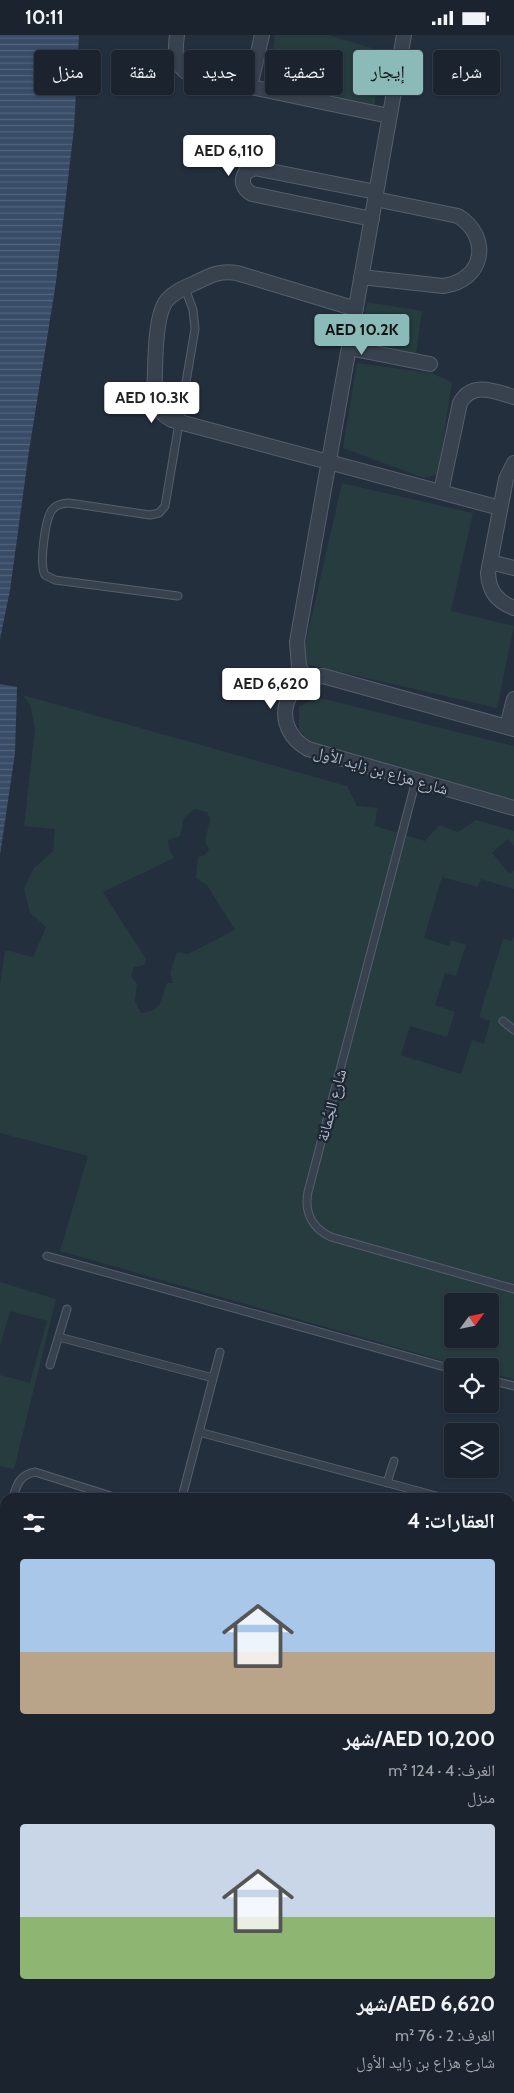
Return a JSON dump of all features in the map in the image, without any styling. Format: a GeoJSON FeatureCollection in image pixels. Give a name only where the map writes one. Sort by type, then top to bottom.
{"type":"FeatureCollection","features":[{"type":"Feature","properties":{"kind":"street"},"geometry":{"type":"LineString","coordinates":[[177,35],[175,54],[179,66],[184,71]]}},
{"type":"Feature","properties":{"kind":"street"},"geometry":{"type":"LineString","coordinates":[[255,65],[262,35]]}},
{"type":"Feature","properties":{"kind":"street"},"geometry":{"type":"LineString","coordinates":[[404,35],[297,642],[297,658],[306,680],[323,676],[332,678],[510,728],[514,699]]}},
{"type":"Feature","properties":{"kind":"street"},"geometry":{"type":"LineString","coordinates":[[255,88],[389,116]]}},
{"type":"Feature","properties":{"kind":"street"},"geometry":{"type":"LineString","coordinates":[[361,277],[443,286],[452,285],[468,276],[478,261],[479,253],[476,235],[465,221],[458,217],[376,195],[255,168],[246,172],[242,181],[245,189],[252,195],[372,219]]}},
{"type":"Feature","properties":{"kind":"street"},"geometry":{"type":"LineString","coordinates":[[356,309],[230,272],[214,273],[185,288],[172,295],[160,315],[154,396],[159,411],[164,416],[179,421],[500,508]]}},
{"type":"Feature","properties":{"kind":"street"},"geometry":{"type":"LineString","coordinates":[[349,348],[430,364]]}},
{"type":"Feature","properties":{"kind":"street"},"geometry":{"type":"LineString","coordinates":[[441,492],[460,403],[463,397],[479,388],[514,397]]}},
{"type":"Feature","properties":{"kind":"street"},"geometry":{"type":"LineString","coordinates":[[514,463],[508,472],[488,573],[491,589],[498,599],[514,608]]}},
{"type":"Feature","properties":{"kind":"street"},"geometry":{"type":"LineString","coordinates":[[490,562],[514,568]]}},
{"type":"Feature","properties":{"kind":"street","name":"شارع هزاع بن زايد الأول"},"geometry":{"type":"LineString","coordinates":[[306,680],[292,692],[285,708],[285,717],[290,732],[300,745],[308,749],[514,808]]}},
{"type":"Feature","properties":{"kind":"lane"},"geometry":{"type":"LineString","coordinates":[[178,596],[55,580],[45,575],[42,563],[49,516],[54,507],[70,503],[150,515],[163,509],[166,501],[195,329],[192,310],[185,288]]}},
{"type":"Feature","properties":{"kind":"lane","name":"شارع الجُمانة"},"geometry":{"type":"LineString","coordinates":[[416,780],[308,1192],[308,1215],[317,1229],[331,1237],[514,1289]]}},
{"type":"Feature","properties":{"kind":"lane"},"geometry":{"type":"LineString","coordinates":[[503,1021],[514,1030]]}},
{"type":"Feature","properties":{"kind":"lane"},"geometry":{"type":"LineString","coordinates":[[47,1256],[444,1367]]}},
{"type":"Feature","properties":{"kind":"lane"},"geometry":{"type":"LineString","coordinates":[[50,1365],[67,1309]]}},
{"type":"Feature","properties":{"kind":"lane"},"geometry":{"type":"LineString","coordinates":[[58,1337],[213,1378]]}},
{"type":"Feature","properties":{"kind":"lane"},"geometry":{"type":"LineString","coordinates":[[183,1493],[220,1352]]}},
{"type":"Feature","properties":{"kind":"lane"},"geometry":{"type":"LineString","coordinates":[[499,1382],[514,1386]]}},
{"type":"Feature","properties":{"kind":"lane"},"geometry":{"type":"LineString","coordinates":[[199,1431],[425,1493]]}},
{"type":"Feature","properties":{"kind":"lane"},"geometry":{"type":"LineString","coordinates":[[388,1483],[394,1461]]}},
{"type":"Feature","properties":{"kind":"lane"},"geometry":{"type":"LineString","coordinates":[[14,1493],[23,1476],[35,1472],[101,1493]]}},
{"type":"Feature","properties":{"kind":"green space"},"geometry":{"type":"Polygon","coordinates":[[[275,35],[328,35],[379,50],[353,50],[353,95],[376,95],[374,109],[300,95],[343,95],[343,50],[273,50],[275,35]]]}},
{"type":"Feature","properties":{"kind":"green space"},"geometry":{"type":"Polygon","coordinates":[[[367,302],[422,311],[415,359],[360,350],[367,302]]]}},
{"type":"Feature","properties":{"kind":"green space"},"geometry":{"type":"Polygon","coordinates":[[[357,363],[431,373],[452,382],[438,474],[424,478],[343,448],[357,363]]]}},
{"type":"Feature","properties":{"kind":"green space"},"geometry":{"type":"Polygon","coordinates":[[[342,483],[473,513],[451,611],[514,626],[497,708],[301,663],[342,483]]]}},
{"type":"Feature","properties":{"kind":"green space"},"geometry":{"type":"Polygon","coordinates":[[[23,695],[347,786],[357,806],[377,808],[375,826],[425,841],[439,825],[458,832],[476,820],[514,831],[514,846],[508,839],[492,853],[510,874],[514,870],[514,889],[481,879],[478,887],[442,877],[424,938],[449,946],[451,940],[466,945],[456,976],[445,973],[435,1005],[455,1012],[447,1037],[410,1026],[401,1055],[461,1074],[472,1040],[484,1044],[490,1021],[479,1017],[503,939],[512,941],[514,935],[514,1379],[499,1375],[499,1358],[444,1358],[444,1361],[60,1251],[88,1156],[0,1133],[0,984],[5,950],[33,957],[46,927],[30,913],[24,888],[34,868],[53,851],[55,829],[24,826],[35,728],[30,705],[23,695]],[[194,809],[184,818],[180,836],[168,840],[169,850],[174,858],[103,892],[146,959],[144,965],[134,967],[131,976],[137,984],[135,1001],[141,1013],[148,1012],[157,1007],[160,1004],[167,983],[173,983],[170,973],[177,952],[188,954],[235,930],[207,885],[196,878],[198,857],[205,855],[209,849],[205,842],[210,819],[207,812],[194,809]]]}},
{"type":"Feature","properties":{"kind":"green space"},"geometry":{"type":"Polygon","coordinates":[[[316,697],[514,746],[514,802],[317,748],[299,730],[299,707],[316,697]]]}},
{"type":"Feature","properties":{"kind":"green space"},"geometry":{"type":"Polygon","coordinates":[[[0,1282],[56,1299],[14,1469],[0,1466],[0,1375],[30,1383],[47,1321],[10,1311],[0,1346],[0,1282]]]}},
{"type":"Feature","properties":{"kind":"water"},"geometry":{"type":"Polygon","coordinates":[[[0,35],[79,35],[78,50],[34,50],[34,95],[76,95],[74,128],[56,282],[29,451],[10,590],[0,639],[0,35]]]}},
{"type":"Feature","properties":{"kind":"water"},"geometry":{"type":"Polygon","coordinates":[[[0,684],[17,687],[15,753],[0,855],[0,684]]]}}]}
